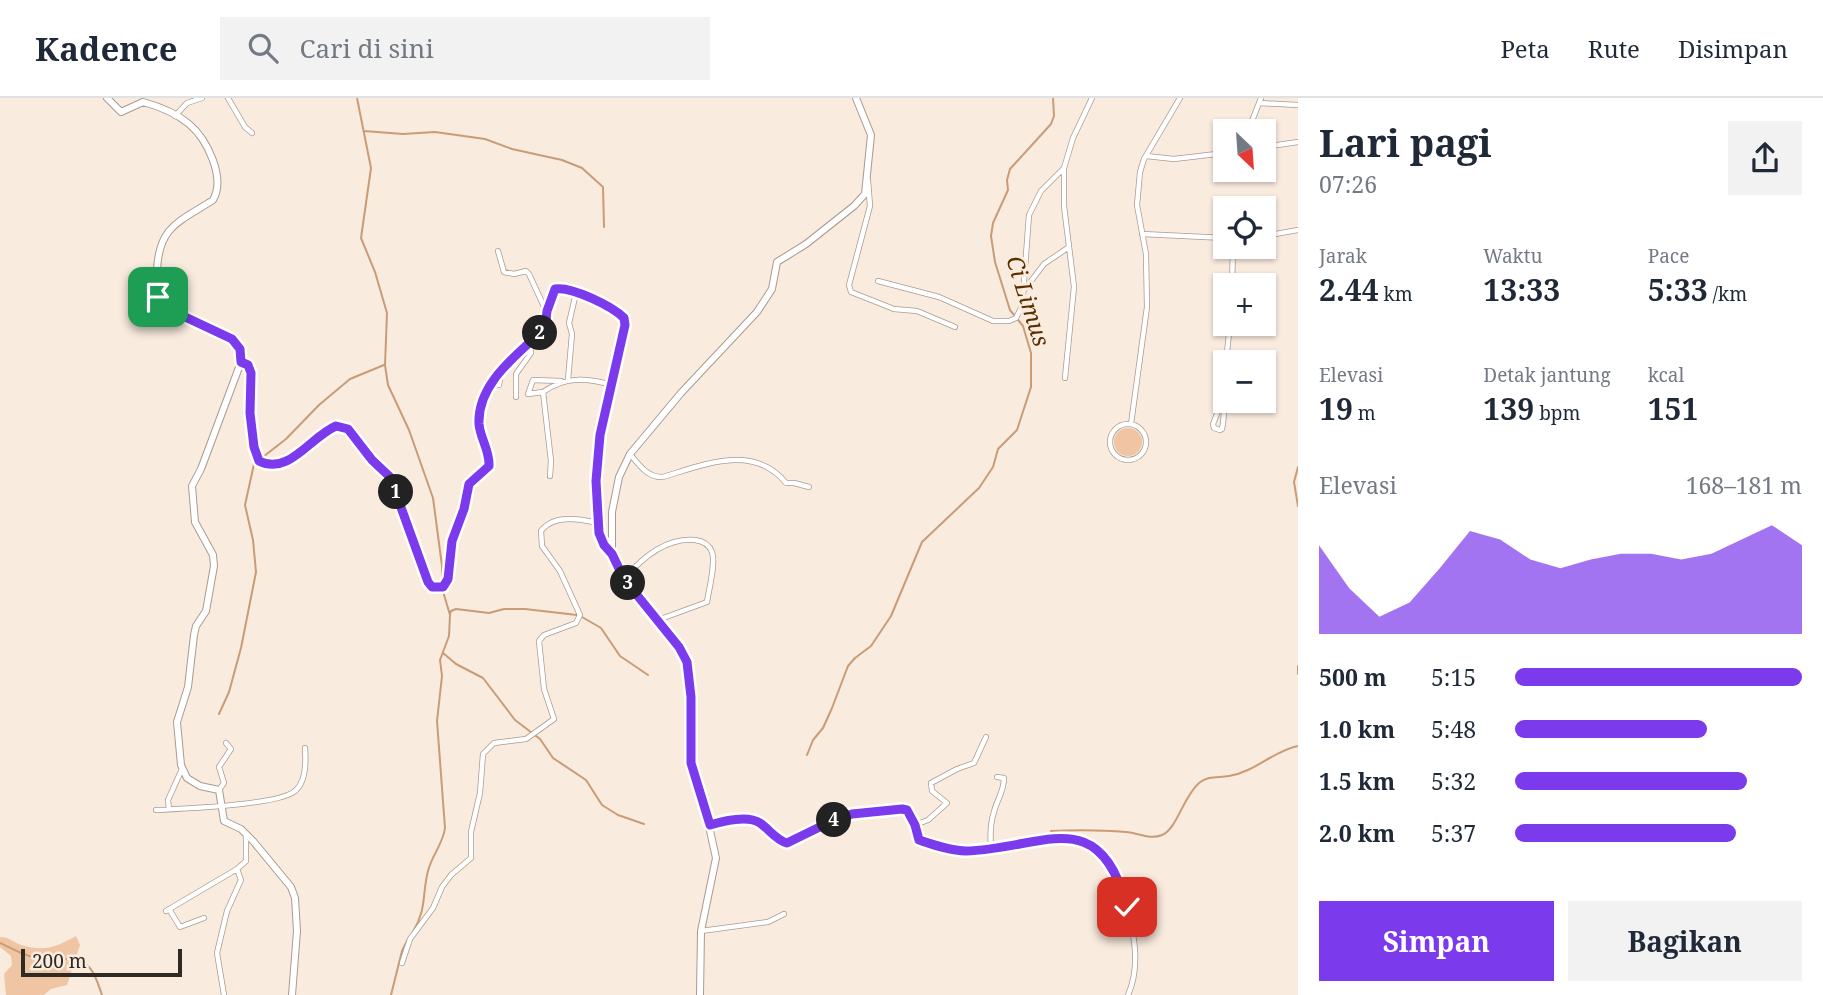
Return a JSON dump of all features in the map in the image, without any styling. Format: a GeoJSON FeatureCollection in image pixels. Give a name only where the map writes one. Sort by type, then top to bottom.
{"type":"FeatureCollection","features":[{"type":"Feature","properties":{"kind":"street"},"geometry":{"type":"LineString","coordinates":[[107,98],[121,113],[143,102],[175,116],[193,128],[205,145],[215,169],[218,186],[213,200],[169,229],[162,239],[157,265],[158,297],[164,307],[232,339],[240,349],[241,362],[201,469],[192,486],[195,522],[211,551],[214,566],[206,611],[196,626],[194,635],[188,687],[177,717],[182,768],[187,778],[194,784],[219,790]]}},
{"type":"Feature","properties":{"kind":"street"},"geometry":{"type":"LineString","coordinates":[[175,116],[187,103],[202,98]]}},
{"type":"Feature","properties":{"kind":"street"},"geometry":{"type":"LineString","coordinates":[[228,98],[245,127],[252,133]]}},
{"type":"Feature","properties":{"kind":"street"},"geometry":{"type":"LineString","coordinates":[[700,995],[701,931],[716,858],[710,825],[691,763],[691,697],[687,662],[679,647],[624,579],[616,565],[612,554],[611,533],[615,491],[630,454],[681,393],[757,312],[772,289],[777,262],[806,244],[855,206],[865,194],[871,135],[856,98]]}},
{"type":"Feature","properties":{"kind":"street"},"geometry":{"type":"LineString","coordinates":[[1065,378],[1074,287],[1064,206],[1064,167],[1073,138],[1092,98]]}},
{"type":"Feature","properties":{"kind":"street"},"geometry":{"type":"LineString","coordinates":[[1131,424],[1147,307],[1146,254],[1137,205],[1140,172],[1146,156],[1180,98]]}},
{"type":"Feature","properties":{"kind":"street"},"geometry":{"type":"LineString","coordinates":[[1253,119],[1260,101],[1298,105]]}},
{"type":"Feature","properties":{"kind":"street"},"geometry":{"type":"LineString","coordinates":[[1276,145],[1298,142]]}},
{"type":"Feature","properties":{"kind":"street"},"geometry":{"type":"LineString","coordinates":[[1146,156],[1174,159],[1213,154]]}},
{"type":"Feature","properties":{"kind":"street"},"geometry":{"type":"LineString","coordinates":[[878,281],[939,297],[993,321],[1016,318],[1021,308],[1029,215],[1041,191],[1064,167]]}},
{"type":"Feature","properties":{"kind":"street"},"geometry":{"type":"LineString","coordinates":[[868,179],[870,206],[849,285],[850,290],[853,294],[894,309],[917,311],[955,327]]}},
{"type":"Feature","properties":{"kind":"street"},"geometry":{"type":"LineString","coordinates":[[1276,234],[1298,230]]}},
{"type":"Feature","properties":{"kind":"street"},"geometry":{"type":"LineString","coordinates":[[1142,233],[1213,237]]}},
{"type":"Feature","properties":{"kind":"street"},"geometry":{"type":"LineString","coordinates":[[1023,291],[1044,264],[1069,247]]}},
{"type":"Feature","properties":{"kind":"street"},"geometry":{"type":"LineString","coordinates":[[498,251],[504,272],[514,274],[526,271],[529,274],[547,311]]}},
{"type":"Feature","properties":{"kind":"street"},"geometry":{"type":"LineString","coordinates":[[241,362],[248,365],[251,373],[250,413],[254,447],[259,461],[270,465],[284,464],[330,428],[336,426],[348,429],[372,460],[390,477],[428,582],[434,587],[441,587],[448,579],[452,541],[464,509],[469,484],[489,466],[479,420],[483,401],[502,370],[545,328],[547,311],[555,289],[576,293],[617,312],[625,320],[596,465],[599,533]]}},
{"type":"Feature","properties":{"kind":"street"},"geometry":{"type":"LineString","coordinates":[[568,380],[572,334],[569,323],[576,293]]}},
{"type":"Feature","properties":{"kind":"street"},"geometry":{"type":"LineString","coordinates":[[516,397],[516,374],[531,353],[530,343]]}},
{"type":"Feature","properties":{"kind":"street"},"geometry":{"type":"LineString","coordinates":[[499,385],[502,370]]}},
{"type":"Feature","properties":{"kind":"street"},"geometry":{"type":"LineString","coordinates":[[561,381],[543,392],[528,394],[533,380],[583,380],[612,385]]}},
{"type":"Feature","properties":{"kind":"street"},"geometry":{"type":"LineString","coordinates":[[543,392],[551,461],[550,476]]}},
{"type":"Feature","properties":{"kind":"street"},"geometry":{"type":"LineString","coordinates":[[1223,401],[1225,411],[1220,430],[1214,428],[1213,424],[1223,401]]}},
{"type":"Feature","properties":{"kind":"street"},"geometry":{"type":"LineString","coordinates":[[1131,424],[1142,431],[1146,443],[1141,455],[1125,460],[1114,453],[1110,441],[1115,429],[1131,424]]}},
{"type":"Feature","properties":{"kind":"street"},"geometry":{"type":"LineString","coordinates":[[630,454],[650,475],[658,478],[719,460],[732,460],[771,469],[786,484],[809,487]]}},
{"type":"Feature","properties":{"kind":"street"},"geometry":{"type":"LineString","coordinates":[[402,963],[410,939],[433,908],[442,887],[451,875],[471,858],[471,832],[480,793],[483,754],[494,743],[526,739],[554,719],[544,689],[539,640],[544,635],[576,623],[580,615],[560,571],[542,546],[541,531],[549,523],[569,520],[593,522],[607,551],[612,554]]}},
{"type":"Feature","properties":{"kind":"street"},"geometry":{"type":"LineString","coordinates":[[624,579],[652,553],[679,541],[692,539],[703,542],[710,548],[713,555],[707,602],[658,620]]}},
{"type":"Feature","properties":{"kind":"street"},"geometry":{"type":"LineString","coordinates":[[915,825],[928,820],[947,803],[932,791],[932,783],[974,763],[986,737]]}},
{"type":"Feature","properties":{"kind":"street"},"geometry":{"type":"LineString","coordinates":[[226,743],[231,751],[219,767],[224,783],[219,790],[224,821],[246,834],[286,879],[293,892],[297,932],[292,995]]}},
{"type":"Feature","properties":{"kind":"street"},"geometry":{"type":"LineString","coordinates":[[156,810],[262,801],[295,792],[303,774],[306,748]]}},
{"type":"Feature","properties":{"kind":"street"},"geometry":{"type":"LineString","coordinates":[[169,809],[168,800],[182,768]]}},
{"type":"Feature","properties":{"kind":"street"},"geometry":{"type":"LineString","coordinates":[[991,848],[989,831],[1004,786],[1003,778],[997,777]]}},
{"type":"Feature","properties":{"kind":"street"},"geometry":{"type":"LineString","coordinates":[[710,825],[727,821],[755,821],[787,843],[834,820],[871,811],[906,810],[915,825],[919,840],[942,848],[965,851],[1069,838],[1087,842],[1098,850],[1111,867],[1124,893],[1135,940],[1134,974],[1128,995]]}},
{"type":"Feature","properties":{"kind":"street"},"geometry":{"type":"LineString","coordinates":[[204,918],[180,927],[168,910],[246,861],[246,834]]}},
{"type":"Feature","properties":{"kind":"street"},"geometry":{"type":"LineString","coordinates":[[225,995],[217,953],[227,911],[241,880],[237,869]]}},
{"type":"Feature","properties":{"kind":"street"},"geometry":{"type":"LineString","coordinates":[[701,931],[768,922],[784,914]]}},
{"type":"Feature","properties":{"kind":"shaded area"},"geometry":{"type":"Polygon","coordinates":[[[1128,428],[1138,432],[1142,442],[1138,452],[1128,456],[1118,452],[1114,442],[1118,432],[1128,428]]]}},
{"type":"Feature","properties":{"kind":"shaded area"},"geometry":{"type":"Polygon","coordinates":[[[76,936],[80,945],[67,985],[51,989],[44,995],[6,995],[4,974],[12,965],[11,956],[0,947],[0,937],[29,947],[44,948],[56,946],[76,936]]]}},
{"type":"Feature","properties":{"kind":"waterway"},"geometry":{"type":"LineString","coordinates":[[357,98],[371,168],[361,238],[387,313],[385,365],[388,385],[409,430],[433,498],[442,582]]}},
{"type":"Feature","properties":{"kind":"waterway","name":"Ci Limus"},"geometry":{"type":"LineString","coordinates":[[807,755],[813,740],[823,728],[848,666],[871,646],[891,616],[922,542],[979,488],[993,467],[998,449],[1017,430],[1031,387],[1031,353],[1023,326],[1010,310],[995,262],[991,236],[993,223],[1008,190],[1010,169],[1051,124],[1054,116],[1053,98]]}},
{"type":"Feature","properties":{"kind":"waterway"},"geometry":{"type":"LineString","coordinates":[[364,131],[403,134],[435,132],[485,139],[512,149],[562,160],[582,168],[603,187],[604,227]]}},
{"type":"Feature","properties":{"kind":"waterway"},"geometry":{"type":"LineString","coordinates":[[219,714],[229,692],[241,648],[256,572],[253,540],[245,505],[254,464],[286,439],[319,405],[350,379],[384,365]]}},
{"type":"Feature","properties":{"kind":"waterway"},"geometry":{"type":"LineString","coordinates":[[1298,467],[1294,482],[1298,506]]}},
{"type":"Feature","properties":{"kind":"waterway"},"geometry":{"type":"LineString","coordinates":[[413,932],[422,908],[428,871],[445,828],[437,721],[442,676],[440,660],[449,636],[450,615],[442,588]]}},
{"type":"Feature","properties":{"kind":"waterway"},"geometry":{"type":"LineString","coordinates":[[450,614],[456,609],[489,613],[504,609],[525,609],[577,615]]}},
{"type":"Feature","properties":{"kind":"waterway"},"geometry":{"type":"LineString","coordinates":[[582,617],[601,628],[620,656],[648,675]]}},
{"type":"Feature","properties":{"kind":"waterway"},"geometry":{"type":"LineString","coordinates":[[443,653],[456,664],[483,678],[515,720],[540,739],[553,758],[586,780],[602,805],[618,815],[644,824]]}},
{"type":"Feature","properties":{"kind":"waterway"},"geometry":{"type":"LineString","coordinates":[[1298,666],[1298,674]]}},
{"type":"Feature","properties":{"kind":"waterway"},"geometry":{"type":"LineString","coordinates":[[1051,831],[1107,831],[1148,837],[1162,835],[1172,826],[1193,789],[1203,780],[1238,774],[1280,752],[1298,746]]}},
{"type":"Feature","properties":{"kind":"waterway"},"geometry":{"type":"LineString","coordinates":[[391,995],[402,951],[408,939]]}},
{"type":"Feature","properties":{"kind":"waterway"},"geometry":{"type":"LineString","coordinates":[[0,943],[40,959],[82,962],[91,970],[102,995]]}},
{"type":"Feature","properties":{"kind":"route"},"geometry":{"type":"LineString","coordinates":[[158,297],[164,307],[232,339],[238,345],[241,362],[248,365],[251,373],[250,413],[254,447],[259,461],[278,466],[284,464],[336,426],[342,426],[352,433],[390,477],[432,587],[443,587],[448,579],[453,535],[464,509],[469,484],[489,466],[479,420],[483,401],[502,370],[545,328],[547,311],[555,289],[560,288],[591,298],[617,312],[624,318],[625,325],[600,435],[596,465],[599,533],[624,579],[648,606],[687,662],[691,697],[691,763],[710,825],[727,821],[755,821],[787,843],[852,814],[902,809],[907,810],[911,816],[919,840],[942,848],[965,851],[1046,839],[1080,839],[1094,846],[1111,867],[1124,893],[1127,907]]}}]}
